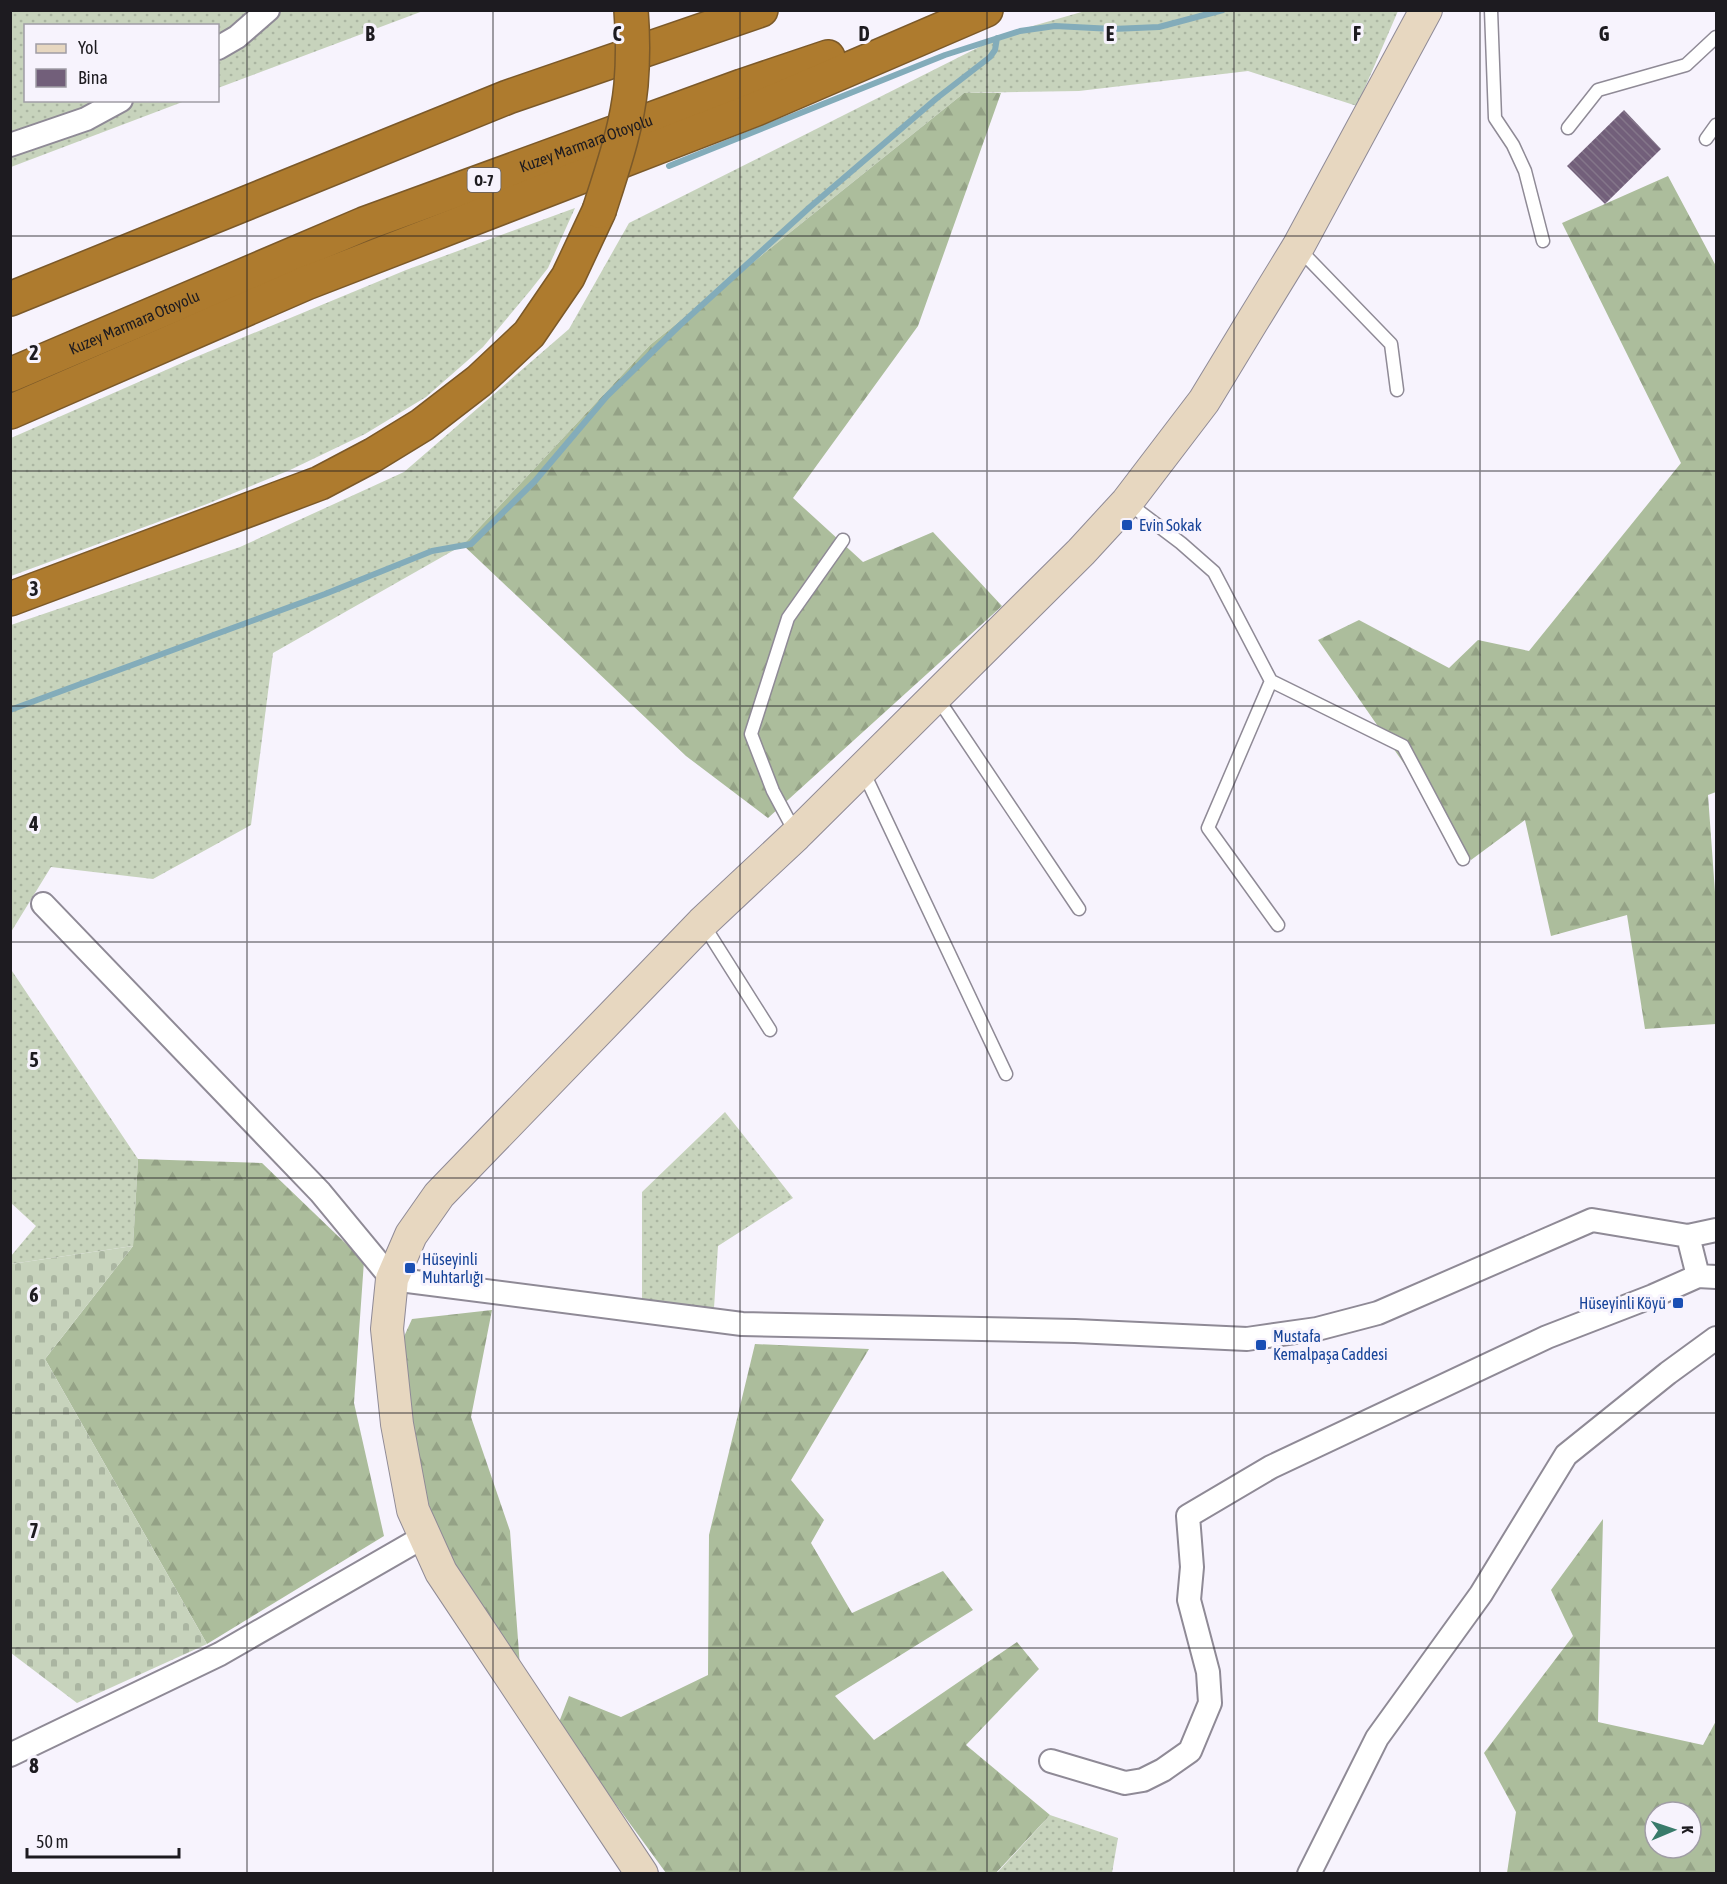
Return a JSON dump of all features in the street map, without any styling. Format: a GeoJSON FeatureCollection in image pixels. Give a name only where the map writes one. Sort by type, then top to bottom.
{"type":"FeatureCollection","features":[{"type":"Feature","properties":{"kind":"highway"},"geometry":{"type":"LineString","coordinates":[[10,599],[320,483],[373,455],[422,424],[479,381],[529,334],[568,277],[599,212],[618,151],[631,86],[633,33],[631,10]]}},
{"type":"Feature","properties":{"kind":"highway"},"geometry":{"type":"LineString","coordinates":[[10,299],[508,97],[761,10]]}},
{"type":"Feature","properties":{"kind":"highway","name":"Kuzey Marmara Otoyolu"},"geometry":{"type":"LineString","coordinates":[[10,375],[364,224],[742,86],[967,10]]}},
{"type":"Feature","properties":{"kind":"highway"},"geometry":{"type":"LineString","coordinates":[[10,412],[306,283],[756,109],[986,10]]}},
{"type":"Feature","properties":{"kind":"main road"},"geometry":{"type":"LineString","coordinates":[[642,1874],[441,1572],[412,1510],[397,1424],[387,1329],[392,1279],[411,1235],[439,1195],[702,923],[796,835],[1082,552],[1127,502],[1204,401],[1298,247],[1426,10]]}},
{"type":"Feature","properties":{"kind":"street"},"geometry":{"type":"LineString","coordinates":[[219,47],[237,37],[268,10]]}},
{"type":"Feature","properties":{"kind":"street"},"geometry":{"type":"LineString","coordinates":[[10,145],[86,119],[117,102]]}},
{"type":"Feature","properties":{"kind":"street"},"geometry":{"type":"LineString","coordinates":[[43,904],[320,1192],[392,1279],[742,1324],[1075,1331],[1247,1339],[1317,1329],[1378,1312],[1592,1220],[1688,1236],[1716,1230]]}},
{"type":"Feature","properties":{"kind":"street"},"geometry":{"type":"LineString","coordinates":[[1052,1761],[1125,1783],[1143,1780],[1163,1770],[1190,1750],[1210,1703],[1208,1672],[1189,1600],[1192,1567],[1188,1516],[1271,1467],[1547,1336],[1707,1276],[1688,1236]]}},
{"type":"Feature","properties":{"kind":"street"},"geometry":{"type":"LineString","coordinates":[[1309,1874],[1377,1738],[1481,1594],[1566,1455],[1668,1373],[1716,1338]]}},
{"type":"Feature","properties":{"kind":"street"},"geometry":{"type":"LineString","coordinates":[[10,1755],[220,1654],[425,1536]]}},
{"type":"Feature","properties":{"kind":"lane"},"geometry":{"type":"LineString","coordinates":[[1491,10],[1495,118],[1513,145],[1525,171],[1543,241]]}},
{"type":"Feature","properties":{"kind":"lane"},"geometry":{"type":"LineString","coordinates":[[1568,128],[1598,90],[1686,65],[1716,37]]}},
{"type":"Feature","properties":{"kind":"lane"},"geometry":{"type":"LineString","coordinates":[[1706,139],[1716,125]]}},
{"type":"Feature","properties":{"kind":"lane"},"geometry":{"type":"LineString","coordinates":[[1298,247],[1391,344],[1397,390]]}},
{"type":"Feature","properties":{"kind":"lane"},"geometry":{"type":"LineString","coordinates":[[1127,502],[1181,543],[1214,572],[1272,681],[1403,746],[1463,859]]}},
{"type":"Feature","properties":{"kind":"lane"},"geometry":{"type":"LineString","coordinates":[[796,835],[773,791],[751,734],[788,618],[843,540]]}},
{"type":"Feature","properties":{"kind":"lane"},"geometry":{"type":"LineString","coordinates":[[1272,681],[1209,828],[1278,925]]}},
{"type":"Feature","properties":{"kind":"lane"},"geometry":{"type":"LineString","coordinates":[[936,696],[1079,909]]}},
{"type":"Feature","properties":{"kind":"lane"},"geometry":{"type":"LineString","coordinates":[[862,769],[1006,1074]]}},
{"type":"Feature","properties":{"kind":"lane"},"geometry":{"type":"LineString","coordinates":[[702,923],[770,1030]]}},
{"type":"Feature","properties":{"kind":"green space"},"geometry":{"type":"Polygon","coordinates":[[[10,11],[423,11],[219,88],[219,24],[24,24],[24,102],[182,102],[11,167],[10,11]]]}},
{"type":"Feature","properties":{"kind":"green space"},"geometry":{"type":"Polygon","coordinates":[[[1085,11],[1398,11],[1357,106],[1248,71],[1079,91],[964,93],[650,345],[463,545],[273,653],[251,825],[153,879],[51,867],[11,932],[11,625],[240,547],[404,472],[569,329],[629,223],[1005,34],[1085,11]]]}},
{"type":"Feature","properties":{"kind":"green space"},"geometry":{"type":"Polygon","coordinates":[[[964,93],[1001,93],[918,326],[793,498],[863,562],[933,532],[1002,606],[768,818],[686,756],[463,545],[650,345],[964,93]]]}},
{"type":"Feature","properties":{"kind":"green space"},"geometry":{"type":"Polygon","coordinates":[[[1668,176],[1716,266],[1716,792],[1708,795],[1716,906],[1716,1024],[1645,1029],[1627,915],[1551,936],[1525,820],[1471,860],[1318,640],[1359,620],[1449,668],[1478,640],[1529,651],[1681,463],[1562,223],[1668,176]]]}},
{"type":"Feature","properties":{"kind":"green space"},"geometry":{"type":"Polygon","coordinates":[[[575,208],[548,268],[483,347],[426,397],[365,434],[290,470],[207,504],[11,576],[11,438],[191,359],[406,270],[575,208]]]}},
{"type":"Feature","properties":{"kind":"green space"},"geometry":{"type":"Polygon","coordinates":[[[10,968],[138,1159],[133,1246],[11,1264],[11,1256],[36,1226],[11,1203],[10,968]]]}},
{"type":"Feature","properties":{"kind":"green space"},"geometry":{"type":"Polygon","coordinates":[[[725,1112],[793,1198],[718,1246],[714,1308],[642,1302],[642,1192],[725,1112]]]}},
{"type":"Feature","properties":{"kind":"green space"},"geometry":{"type":"Polygon","coordinates":[[[138,1159],[262,1163],[364,1261],[354,1403],[384,1536],[207,1644],[45,1359],[133,1246],[138,1159]]]}},
{"type":"Feature","properties":{"kind":"green space"},"geometry":{"type":"Polygon","coordinates":[[[133,1246],[45,1359],[207,1644],[77,1703],[11,1653],[11,1264],[133,1246]]]}},
{"type":"Feature","properties":{"kind":"green space"},"geometry":{"type":"Polygon","coordinates":[[[492,1310],[471,1417],[510,1531],[520,1667],[440,1545],[391,1365],[412,1319],[492,1310]]]}},
{"type":"Feature","properties":{"kind":"green space"},"geometry":{"type":"Polygon","coordinates":[[[755,1344],[869,1349],[791,1480],[824,1520],[811,1543],[852,1613],[943,1571],[973,1610],[835,1696],[874,1740],[1017,1642],[1039,1669],[966,1745],[1050,1815],[996,1873],[666,1873],[558,1725],[569,1696],[621,1717],[708,1675],[709,1535],[755,1344]]]}},
{"type":"Feature","properties":{"kind":"green space"},"geometry":{"type":"Polygon","coordinates":[[[1603,1519],[1598,1722],[1703,1745],[1716,1721],[1716,1873],[1507,1873],[1516,1812],[1484,1753],[1573,1636],[1551,1590],[1603,1519]]]}},
{"type":"Feature","properties":{"kind":"green space"},"geometry":{"type":"Polygon","coordinates":[[[1050,1815],[1118,1838],[1112,1873],[996,1874],[1050,1815]]]}},
{"type":"Feature","properties":{"kind":"building"},"geometry":{"type":"Polygon","coordinates":[[[1624,110],[1661,149],[1605,204],[1567,166],[1624,110]]]}},
{"type":"Feature","properties":{"kind":"waterway"},"geometry":{"type":"LineString","coordinates":[[669,166],[945,55],[1020,31],[1055,26],[1113,29],[1159,27],[1223,10]]}},
{"type":"Feature","properties":{"kind":"waterway"},"geometry":{"type":"LineString","coordinates":[[10,710],[325,594],[432,551],[471,544],[535,481],[607,396],[679,326],[810,207],[937,98],[990,57],[995,50],[997,38]]}},
{"type":"Feature","properties":{"kind":"place","name":"Evin Sokak"},"geometry":{"type":"Point","coordinates":[1127,525]}},
{"type":"Feature","properties":{"kind":"place","name":"Hüseyinli Muhtarlığı"},"geometry":{"type":"Point","coordinates":[410,1268]}},
{"type":"Feature","properties":{"kind":"place","name":"Hüseyinli Köyü"},"geometry":{"type":"Point","coordinates":[1678,1303]}},
{"type":"Feature","properties":{"kind":"place","name":"Mustafa Kemalpaşa Caddesi"},"geometry":{"type":"Point","coordinates":[1261,1345]}}]}
